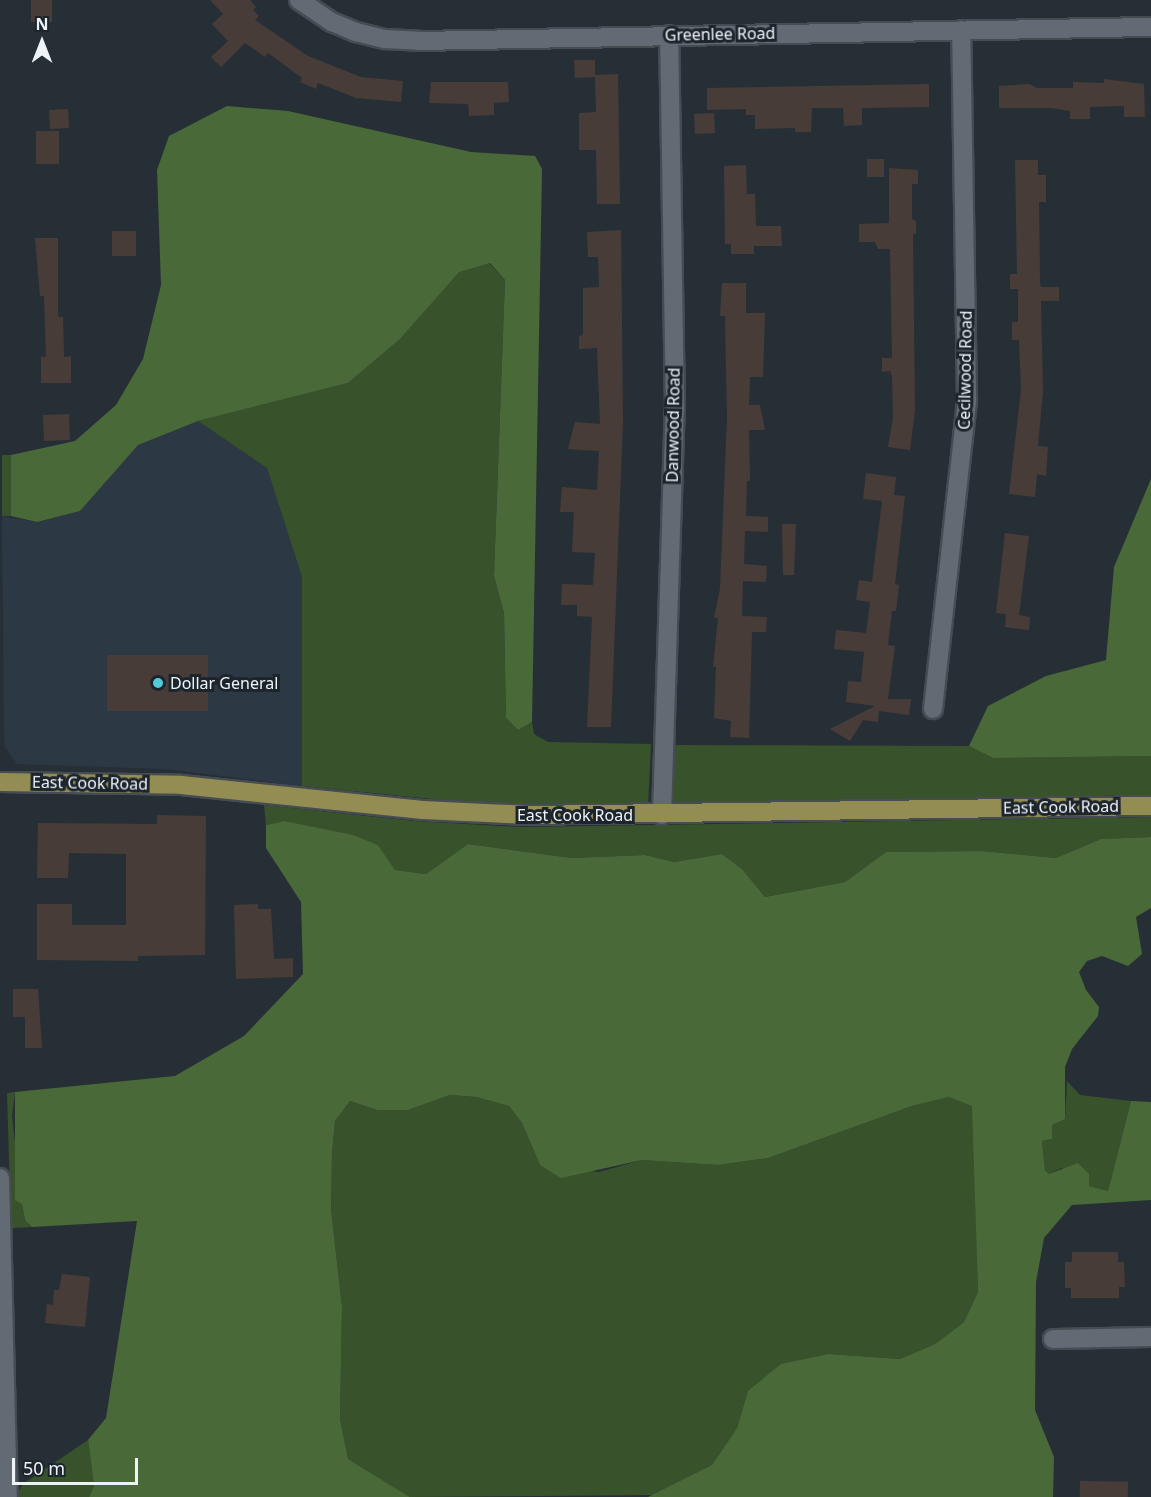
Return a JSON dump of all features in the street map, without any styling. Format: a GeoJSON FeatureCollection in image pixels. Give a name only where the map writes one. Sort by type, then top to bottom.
{"type":"FeatureCollection","features":[{"type":"Feature","properties":{"kind":"main road","name":"East Cook Road"},"geometry":{"type":"LineString","coordinates":[[0,782],[180,785],[477,814],[662,815],[1151,806]]}},
{"type":"Feature","properties":{"kind":"street","name":"Greenlee Road"},"geometry":{"type":"LineString","coordinates":[[299,0],[332,22],[385,39],[1151,27]]}},
{"type":"Feature","properties":{"kind":"street","name":"Cecilwood Road"},"geometry":{"type":"LineString","coordinates":[[933,709],[967,408],[961,30]]}},
{"type":"Feature","properties":{"kind":"street","name":"Danwood Road"},"geometry":{"type":"LineString","coordinates":[[662,815],[675,409],[669,35]]}},
{"type":"Feature","properties":{"kind":"street"},"geometry":{"type":"LineString","coordinates":[[0,1178],[8,1497]]}},
{"type":"Feature","properties":{"kind":"street"},"geometry":{"type":"LineString","coordinates":[[1053,1339],[1151,1337]]}},
{"type":"Feature","properties":{"kind":"shaded area"},"geometry":{"type":"Polygon","coordinates":[[[198,421],[267,468],[302,577],[302,786],[167,769],[17,764],[5,747],[4,732],[2,516],[37,522],[80,511],[138,445],[198,421]]]}},
{"type":"Feature","properties":{"kind":"green space"},"geometry":{"type":"Polygon","coordinates":[[[227,106],[288,111],[471,152],[535,156],[542,169],[532,722],[518,730],[506,718],[504,613],[494,576],[505,280],[490,263],[459,272],[400,339],[348,383],[198,421],[138,445],[80,511],[37,522],[11,516],[11,455],[75,441],[116,405],[143,359],[161,285],[157,170],[169,136],[227,106]]]}},
{"type":"Feature","properties":{"kind":"green space"},"geometry":{"type":"Polygon","coordinates":[[[489,263],[505,280],[494,576],[504,613],[506,718],[518,730],[532,722],[534,734],[548,742],[651,744],[648,807],[482,804],[302,786],[302,577],[267,468],[198,421],[348,383],[400,339],[459,271],[489,263]]]}},
{"type":"Feature","properties":{"kind":"green space"},"geometry":{"type":"Polygon","coordinates":[[[2,455],[11,455],[11,516],[2,516],[2,455]]]}},
{"type":"Feature","properties":{"kind":"green space"},"geometry":{"type":"Polygon","coordinates":[[[1151,479],[1151,756],[993,758],[969,746],[988,706],[1046,676],[1106,660],[1114,567],[1151,479]]]}},
{"type":"Feature","properties":{"kind":"green space"},"geometry":{"type":"Polygon","coordinates":[[[672,745],[969,746],[993,758],[1151,756],[1151,795],[671,805],[672,745]]]}},
{"type":"Feature","properties":{"kind":"green space"},"geometry":{"type":"Polygon","coordinates":[[[264,805],[414,821],[521,827],[1151,817],[1151,837],[1101,839],[1056,858],[982,851],[886,852],[845,882],[765,897],[742,869],[722,854],[674,862],[645,855],[572,858],[468,844],[426,874],[395,870],[378,845],[284,821],[266,825],[264,805]]]}},
{"type":"Feature","properties":{"kind":"green space"},"geometry":{"type":"Polygon","coordinates":[[[284,821],[353,835],[378,845],[395,870],[426,874],[468,844],[572,858],[645,855],[674,862],[722,854],[742,869],[765,897],[845,882],[886,852],[982,851],[1056,858],[1101,839],[1151,837],[1151,908],[1136,917],[1142,954],[1128,966],[1102,956],[1087,961],[1079,972],[1086,990],[1099,1007],[1098,1016],[1072,1049],[1065,1067],[1065,1119],[1052,1125],[1052,1139],[1042,1141],[1045,1170],[1049,1174],[1078,1163],[1089,1174],[1089,1186],[1108,1191],[1131,1101],[1151,1102],[1151,1200],[1072,1205],[1044,1238],[1036,1282],[1035,1410],[1054,1457],[1053,1497],[648,1497],[712,1465],[737,1428],[748,1391],[781,1364],[829,1354],[900,1359],[935,1344],[964,1322],[978,1292],[972,1106],[949,1097],[912,1106],[768,1158],[718,1165],[642,1160],[561,1178],[540,1165],[522,1123],[509,1106],[476,1097],[450,1095],[408,1110],[377,1110],[350,1101],[335,1121],[331,1209],[342,1307],[340,1419],[348,1459],[410,1497],[89,1497],[94,1486],[88,1440],[106,1418],[137,1221],[32,1227],[25,1220],[22,1204],[15,1200],[15,1092],[175,1076],[244,1036],[303,974],[301,902],[266,848],[266,825],[284,821]]]}},
{"type":"Feature","properties":{"kind":"green space"},"geometry":{"type":"Polygon","coordinates":[[[1067,1081],[1080,1095],[1131,1101],[1108,1191],[1089,1186],[1062,1168],[1049,1174],[1045,1170],[1042,1141],[1052,1139],[1052,1125],[1065,1119],[1067,1081]]]}},
{"type":"Feature","properties":{"kind":"green space"},"geometry":{"type":"Polygon","coordinates":[[[15,1092],[12,1116],[22,1204],[25,1220],[32,1227],[11,1228],[7,1093],[15,1092]]]}},
{"type":"Feature","properties":{"kind":"green space"},"geometry":{"type":"Polygon","coordinates":[[[450,1095],[476,1097],[509,1106],[522,1123],[540,1165],[599,1172],[642,1160],[718,1165],[768,1158],[912,1106],[949,1097],[973,1106],[978,1292],[964,1322],[935,1344],[900,1359],[829,1354],[748,1391],[737,1428],[712,1465],[656,1495],[410,1497],[348,1459],[340,1419],[342,1307],[331,1209],[335,1121],[350,1101],[377,1110],[408,1110],[450,1095]]]}},
{"type":"Feature","properties":{"kind":"green space"},"geometry":{"type":"Polygon","coordinates":[[[88,1440],[94,1486],[89,1497],[15,1497],[23,1484],[88,1440]]]}},
{"type":"Feature","properties":{"kind":"building"},"geometry":{"type":"Polygon","coordinates":[[[31,0],[52,0],[52,22],[31,22],[31,0]]]}},
{"type":"Feature","properties":{"kind":"building"},"geometry":{"type":"Polygon","coordinates":[[[210,0],[250,0],[256,7],[253,10],[259,16],[255,20],[308,56],[361,77],[403,81],[401,102],[356,98],[318,83],[316,89],[300,82],[302,78],[268,53],[265,57],[245,43],[221,67],[211,57],[228,41],[212,24],[223,14],[210,0]]]}},
{"type":"Feature","properties":{"kind":"building"},"geometry":{"type":"Polygon","coordinates":[[[574,60],[595,60],[595,75],[618,74],[620,204],[597,204],[596,150],[579,150],[579,113],[596,112],[595,77],[575,78],[574,60]]]}},
{"type":"Feature","properties":{"kind":"building"},"geometry":{"type":"Polygon","coordinates":[[[1104,79],[1144,84],[1145,117],[1124,117],[1124,106],[1090,107],[1090,119],[1070,119],[1070,111],[1051,108],[999,108],[999,86],[1029,84],[1037,88],[1073,88],[1073,82],[1104,83],[1104,79]]]}},
{"type":"Feature","properties":{"kind":"building"},"geometry":{"type":"Polygon","coordinates":[[[431,82],[508,82],[509,102],[494,103],[494,115],[469,116],[468,104],[429,103],[431,82]]]}},
{"type":"Feature","properties":{"kind":"building"},"geometry":{"type":"Polygon","coordinates":[[[929,84],[929,107],[862,108],[862,125],[844,126],[843,108],[812,108],[811,132],[795,132],[795,128],[755,129],[755,115],[746,115],[746,109],[707,110],[707,88],[929,84]]]}},
{"type":"Feature","properties":{"kind":"building"},"geometry":{"type":"Polygon","coordinates":[[[68,109],[69,128],[50,129],[49,110],[68,109]]]}},
{"type":"Feature","properties":{"kind":"building"},"geometry":{"type":"Polygon","coordinates":[[[714,113],[715,133],[695,134],[694,114],[714,113]]]}},
{"type":"Feature","properties":{"kind":"building"},"geometry":{"type":"Polygon","coordinates":[[[36,131],[59,131],[59,164],[36,164],[36,131]]]}},
{"type":"Feature","properties":{"kind":"building"},"geometry":{"type":"Polygon","coordinates":[[[867,159],[884,159],[884,177],[867,177],[867,159]]]}},
{"type":"Feature","properties":{"kind":"building"},"geometry":{"type":"Polygon","coordinates":[[[1015,160],[1038,160],[1038,175],[1046,175],[1046,202],[1039,202],[1040,283],[1041,287],[1059,287],[1059,301],[1041,301],[1043,391],[1038,446],[1048,447],[1046,476],[1037,474],[1035,497],[1009,494],[1021,390],[1019,340],[1012,340],[1012,322],[1018,322],[1018,289],[1010,289],[1010,274],[1017,274],[1015,160]]]}},
{"type":"Feature","properties":{"kind":"building"},"geometry":{"type":"Polygon","coordinates":[[[746,165],[747,194],[755,194],[756,226],[781,226],[782,246],[754,246],[754,254],[731,254],[731,244],[725,244],[724,166],[746,165]]]}},
{"type":"Feature","properties":{"kind":"building"},"geometry":{"type":"Polygon","coordinates":[[[889,168],[918,170],[918,184],[912,184],[912,219],[916,221],[916,234],[913,234],[915,410],[910,450],[888,447],[893,418],[892,376],[890,371],[882,372],[882,358],[892,358],[890,249],[878,249],[875,242],[859,242],[859,224],[889,223],[889,168]]]}},
{"type":"Feature","properties":{"kind":"building"},"geometry":{"type":"Polygon","coordinates":[[[621,230],[623,421],[611,727],[587,727],[592,617],[577,616],[577,605],[561,605],[562,584],[593,585],[595,553],[572,552],[574,512],[560,512],[562,487],[597,490],[599,451],[568,449],[575,422],[600,424],[597,348],[579,349],[579,336],[583,335],[583,288],[599,287],[598,257],[588,257],[587,232],[621,230]]]}},
{"type":"Feature","properties":{"kind":"building"},"geometry":{"type":"Polygon","coordinates":[[[112,231],[136,231],[136,256],[112,256],[112,231]]]}},
{"type":"Feature","properties":{"kind":"building"},"geometry":{"type":"Polygon","coordinates":[[[35,238],[58,238],[58,317],[63,317],[64,357],[71,356],[71,383],[41,383],[41,357],[46,357],[44,296],[40,296],[35,238]]]}},
{"type":"Feature","properties":{"kind":"building"},"geometry":{"type":"Polygon","coordinates":[[[722,283],[746,283],[746,313],[765,313],[763,377],[750,377],[749,405],[760,405],[765,430],[749,430],[750,481],[747,481],[746,516],[768,517],[768,532],[745,531],[744,564],[767,566],[766,582],[743,581],[742,616],[767,617],[766,632],[752,632],[749,738],[730,737],[731,721],[714,718],[716,667],[713,667],[718,618],[714,618],[720,588],[727,418],[725,316],[720,316],[722,283]]]}},
{"type":"Feature","properties":{"kind":"building"},"geometry":{"type":"Polygon","coordinates":[[[69,414],[70,440],[44,441],[43,415],[69,414]]]}},
{"type":"Feature","properties":{"kind":"building"},"geometry":{"type":"Polygon","coordinates":[[[866,473],[896,477],[894,495],[905,496],[895,584],[899,585],[896,611],[892,611],[888,645],[895,646],[888,699],[911,699],[909,715],[879,711],[878,722],[863,720],[850,741],[830,729],[875,706],[846,702],[848,681],[861,682],[864,652],[834,649],[836,630],[866,633],[870,602],[856,600],[859,580],[872,582],[882,501],[863,499],[866,473]]]}},
{"type":"Feature","properties":{"kind":"building"},"geometry":{"type":"Polygon","coordinates":[[[782,524],[796,524],[794,575],[783,575],[782,524]]]}},
{"type":"Feature","properties":{"kind":"building"},"geometry":{"type":"Polygon","coordinates":[[[1005,533],[1029,536],[1019,615],[1030,617],[1029,630],[1005,627],[1006,614],[996,613],[1005,533]]]}},
{"type":"Feature","properties":{"kind":"building","name":"Dollar General"},"geometry":{"type":"Polygon","coordinates":[[[107,655],[208,655],[208,711],[107,711],[107,655]]]}},
{"type":"Feature","properties":{"kind":"building"},"geometry":{"type":"Polygon","coordinates":[[[157,815],[206,816],[205,955],[138,956],[138,961],[37,960],[37,904],[72,904],[72,925],[126,925],[126,854],[69,853],[68,878],[37,878],[38,823],[157,824],[157,815]]]}},
{"type":"Feature","properties":{"kind":"building"},"geometry":{"type":"Polygon","coordinates":[[[258,904],[258,909],[271,909],[274,959],[293,958],[293,977],[236,979],[234,905],[258,904]]]}},
{"type":"Feature","properties":{"kind":"building"},"geometry":{"type":"Polygon","coordinates":[[[13,989],[38,989],[42,1048],[25,1048],[25,1017],[13,1017],[13,989]]]}},
{"type":"Feature","properties":{"kind":"building"},"geometry":{"type":"Polygon","coordinates":[[[1072,1252],[1118,1252],[1118,1262],[1124,1262],[1125,1287],[1119,1287],[1119,1298],[1071,1298],[1071,1288],[1065,1288],[1065,1262],[1072,1262],[1072,1252]]]}},
{"type":"Feature","properties":{"kind":"building"},"geometry":{"type":"Polygon","coordinates":[[[62,1274],[90,1277],[85,1327],[45,1323],[47,1304],[53,1305],[54,1290],[59,1290],[62,1274]]]}},
{"type":"Feature","properties":{"kind":"building"},"geometry":{"type":"Polygon","coordinates":[[[1080,1481],[1128,1482],[1128,1497],[1080,1497],[1080,1481]]]}},
{"type":"Feature","properties":{"kind":"place","name":"Dollar General"},"geometry":{"type":"Point","coordinates":[158,683]}}]}
